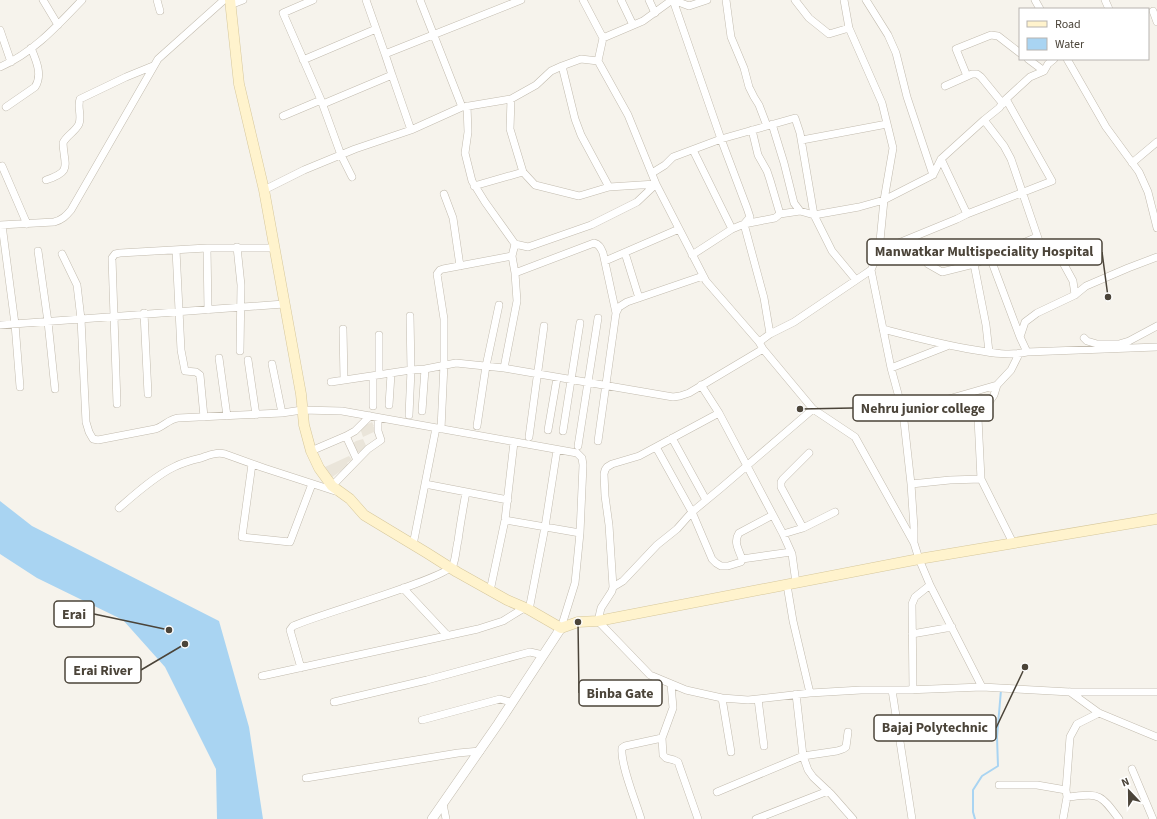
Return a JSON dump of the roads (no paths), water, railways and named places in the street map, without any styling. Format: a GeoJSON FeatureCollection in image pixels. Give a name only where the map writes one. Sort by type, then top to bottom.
{"type":"FeatureCollection","features":[{"type":"Feature","properties":{"kind":"main road"},"geometry":{"type":"LineString","coordinates":[[228,2],[239,84],[264,190],[301,394],[304,425],[311,451],[319,468],[336,489],[350,499],[364,515],[490,591],[561,628],[578,622],[598,621],[919,559],[1157,520]]}},
{"type":"Feature","properties":{"kind":"street"},"geometry":{"type":"LineString","coordinates":[[44,0],[58,26]]}},
{"type":"Feature","properties":{"kind":"street"},"geometry":{"type":"LineString","coordinates":[[0,67],[11,62],[31,48],[58,26],[82,0]]}},
{"type":"Feature","properties":{"kind":"street"},"geometry":{"type":"LineString","coordinates":[[157,0],[160,11]]}},
{"type":"Feature","properties":{"kind":"street"},"geometry":{"type":"LineString","coordinates":[[20,388],[15,324],[1,225],[58,221],[65,217],[71,210],[158,59],[228,2],[243,0]]}},
{"type":"Feature","properties":{"kind":"street"},"geometry":{"type":"LineString","coordinates":[[313,0],[283,13],[322,102],[341,155],[352,177]]}},
{"type":"Feature","properties":{"kind":"street"},"geometry":{"type":"LineString","coordinates":[[366,0],[411,130]]}},
{"type":"Feature","properties":{"kind":"street"},"geometry":{"type":"LineString","coordinates":[[420,0],[465,106],[468,132],[465,153],[472,181],[515,244],[528,247],[591,225],[637,202],[656,184]]}},
{"type":"Feature","properties":{"kind":"street"},"geometry":{"type":"LineString","coordinates":[[385,54],[434,36],[521,0]]}},
{"type":"Feature","properties":{"kind":"street"},"geometry":{"type":"LineString","coordinates":[[583,0],[603,38],[598,61],[628,115],[656,184],[703,276],[813,409],[855,437],[914,543],[930,585],[982,687]]}},
{"type":"Feature","properties":{"kind":"street"},"geometry":{"type":"LineString","coordinates":[[620,0],[633,25]]}},
{"type":"Feature","properties":{"kind":"street"},"geometry":{"type":"LineString","coordinates":[[649,0],[655,13]]}},
{"type":"Feature","properties":{"kind":"street"},"geometry":{"type":"LineString","coordinates":[[603,38],[643,21],[673,0]]}},
{"type":"Feature","properties":{"kind":"street"},"geometry":{"type":"LineString","coordinates":[[673,0],[689,6],[704,0]]}},
{"type":"Feature","properties":{"kind":"street"},"geometry":{"type":"LineString","coordinates":[[673,0],[721,139],[750,217],[744,224]]}},
{"type":"Feature","properties":{"kind":"street"},"geometry":{"type":"LineString","coordinates":[[726,0],[733,41],[744,68],[749,87],[770,125],[784,163],[794,203],[800,211]]}},
{"type":"Feature","properties":{"kind":"street"},"geometry":{"type":"LineString","coordinates":[[795,0],[809,18],[828,34],[849,28]]}},
{"type":"Feature","properties":{"kind":"street"},"geometry":{"type":"LineString","coordinates":[[759,342],[770,334],[794,322],[871,270],[879,251],[884,200],[893,148],[882,103],[849,28],[844,0]]}},
{"type":"Feature","properties":{"kind":"street"},"geometry":{"type":"LineString","coordinates":[[866,0],[888,35],[896,53],[907,97],[933,175]]}},
{"type":"Feature","properties":{"kind":"street"},"geometry":{"type":"LineString","coordinates":[[1153,11],[1157,22]]}},
{"type":"Feature","properties":{"kind":"street"},"geometry":{"type":"LineString","coordinates":[[0,30],[11,62]]}},
{"type":"Feature","properties":{"kind":"street"},"geometry":{"type":"LineString","coordinates":[[304,60],[376,30]]}},
{"type":"Feature","properties":{"kind":"street"},"geometry":{"type":"LineString","coordinates":[[967,76],[956,49],[991,35],[998,36],[1019,52]]}},
{"type":"Feature","properties":{"kind":"street"},"geometry":{"type":"LineString","coordinates":[[6,108],[35,87],[38,82],[40,77],[37,62],[31,48]]}},
{"type":"Feature","properties":{"kind":"street"},"geometry":{"type":"LineString","coordinates":[[264,190],[304,170],[355,149],[411,130],[465,106],[512,100],[536,85],[552,71],[562,66],[581,59],[598,61]]}},
{"type":"Feature","properties":{"kind":"street"},"geometry":{"type":"LineString","coordinates":[[1029,60],[1044,71]]}},
{"type":"Feature","properties":{"kind":"street"},"geometry":{"type":"LineString","coordinates":[[692,255],[732,229],[744,224],[775,218],[780,214],[800,211],[814,214],[859,207],[884,200],[933,175],[941,159],[1030,77],[1044,71],[1048,64],[1053,60]]}},
{"type":"Feature","properties":{"kind":"street"},"geometry":{"type":"LineString","coordinates":[[1068,60],[1106,127],[1138,172],[1148,192],[1157,228]]}},
{"type":"Feature","properties":{"kind":"street"},"geometry":{"type":"LineString","coordinates":[[46,180],[61,174],[65,168],[66,161],[63,143],[79,124],[80,116],[78,105],[80,99],[153,66]]}},
{"type":"Feature","properties":{"kind":"street"},"geometry":{"type":"LineString","coordinates":[[562,66],[575,119],[609,187]]}},
{"type":"Feature","properties":{"kind":"street"},"geometry":{"type":"LineString","coordinates":[[879,251],[967,214],[1052,182],[1004,102],[981,77],[974,74],[944,86]]}},
{"type":"Feature","properties":{"kind":"street"},"geometry":{"type":"LineString","coordinates":[[283,116],[392,75]]}},
{"type":"Feature","properties":{"kind":"street"},"geometry":{"type":"LineString","coordinates":[[512,100],[510,129],[523,172],[535,185],[579,196],[609,187],[656,184]]}},
{"type":"Feature","properties":{"kind":"street"},"geometry":{"type":"LineString","coordinates":[[652,173],[673,158],[721,139],[795,118],[802,140],[814,214],[832,251],[856,280]]}},
{"type":"Feature","properties":{"kind":"street"},"geometry":{"type":"LineString","coordinates":[[984,120],[1008,153],[1040,244],[1061,259],[1073,281],[1074,295]]}},
{"type":"Feature","properties":{"kind":"street"},"geometry":{"type":"LineString","coordinates":[[802,140],[887,124]]}},
{"type":"Feature","properties":{"kind":"street"},"geometry":{"type":"LineString","coordinates":[[752,130],[758,155],[767,171],[780,214]]}},
{"type":"Feature","properties":{"kind":"street"},"geometry":{"type":"LineString","coordinates":[[1132,163],[1157,142]]}},
{"type":"Feature","properties":{"kind":"street"},"geometry":{"type":"LineString","coordinates":[[693,150],[732,229]]}},
{"type":"Feature","properties":{"kind":"street"},"geometry":{"type":"LineString","coordinates":[[941,159],[967,214]]}},
{"type":"Feature","properties":{"kind":"street"},"geometry":{"type":"LineString","coordinates":[[2,166],[27,224]]}},
{"type":"Feature","properties":{"kind":"street"},"geometry":{"type":"LineString","coordinates":[[474,186],[523,172]]}},
{"type":"Feature","properties":{"kind":"street"},"geometry":{"type":"LineString","coordinates":[[444,194],[453,218],[460,266]]}},
{"type":"Feature","properties":{"kind":"street"},"geometry":{"type":"LineString","coordinates":[[744,224],[764,298],[770,334]]}},
{"type":"Feature","properties":{"kind":"street"},"geometry":{"type":"LineString","coordinates":[[605,262],[679,230]]}},
{"type":"Feature","properties":{"kind":"street"},"geometry":{"type":"LineString","coordinates":[[911,238],[928,264],[942,272],[974,264],[1037,237]]}},
{"type":"Feature","properties":{"kind":"street"},"geometry":{"type":"LineString","coordinates":[[515,273],[594,243],[598,244],[601,247],[605,262],[616,314]]}},
{"type":"Feature","properties":{"kind":"street"},"geometry":{"type":"LineString","coordinates":[[504,368],[517,301],[512,256],[515,244]]}},
{"type":"Feature","properties":{"kind":"street"},"geometry":{"type":"LineString","coordinates":[[237,247],[241,285],[240,351]]}},
{"type":"Feature","properties":{"kind":"street"},"geometry":{"type":"LineString","coordinates":[[117,404],[113,256],[120,253],[207,248],[275,248]]}},
{"type":"Feature","properties":{"kind":"street"},"geometry":{"type":"LineString","coordinates":[[207,248],[208,310]]}},
{"type":"Feature","properties":{"kind":"street"},"geometry":{"type":"LineString","coordinates":[[176,250],[181,350],[185,371],[196,372],[200,375],[204,417]]}},
{"type":"Feature","properties":{"kind":"street"},"geometry":{"type":"LineString","coordinates":[[38,251],[55,388]]}},
{"type":"Feature","properties":{"kind":"street"},"geometry":{"type":"LineString","coordinates":[[625,253],[639,298]]}},
{"type":"Feature","properties":{"kind":"street"},"geometry":{"type":"LineString","coordinates":[[62,254],[76,285],[81,319],[86,422],[93,439],[98,440],[155,429],[162,427],[174,419],[256,415],[302,410],[342,411],[577,453],[583,460],[580,533],[575,583],[561,628],[480,751],[432,819]]}},
{"type":"Feature","properties":{"kind":"street"},"geometry":{"type":"LineString","coordinates":[[412,545],[439,429],[444,364],[444,319],[437,274],[440,270],[512,256]]}},
{"type":"Feature","properties":{"kind":"street"},"geometry":{"type":"LineString","coordinates":[[990,257],[1027,352]]}},
{"type":"Feature","properties":{"kind":"street"},"geometry":{"type":"LineString","coordinates":[[1020,337],[1026,322],[1037,313],[1074,295],[1086,286],[1157,257]]}},
{"type":"Feature","properties":{"kind":"street"},"geometry":{"type":"LineString","coordinates":[[974,264],[986,325],[989,352]]}},
{"type":"Feature","properties":{"kind":"street"},"geometry":{"type":"LineString","coordinates":[[871,270],[891,368],[903,412],[911,484],[914,543]]}},
{"type":"Feature","properties":{"kind":"street"},"geometry":{"type":"LineString","coordinates":[[598,441],[616,314],[619,307],[639,298],[703,276]]}},
{"type":"Feature","properties":{"kind":"street"},"geometry":{"type":"LineString","coordinates":[[0,325],[284,304]]}},
{"type":"Feature","properties":{"kind":"street"},"geometry":{"type":"LineString","coordinates":[[477,426],[486,366],[498,306]]}},
{"type":"Feature","properties":{"kind":"street"},"geometry":{"type":"LineString","coordinates":[[144,314],[148,394]]}},
{"type":"Feature","properties":{"kind":"street"},"geometry":{"type":"LineString","coordinates":[[409,415],[412,370],[410,316]]}},
{"type":"Feature","properties":{"kind":"street"},"geometry":{"type":"LineString","coordinates":[[578,446],[598,318]]}},
{"type":"Feature","properties":{"kind":"street"},"geometry":{"type":"LineString","coordinates":[[563,431],[580,323]]}},
{"type":"Feature","properties":{"kind":"street"},"geometry":{"type":"LineString","coordinates":[[529,437],[544,326]]}},
{"type":"Feature","properties":{"kind":"street"},"geometry":{"type":"LineString","coordinates":[[1084,338],[1097,344],[1119,344],[1129,341],[1157,326]]}},
{"type":"Feature","properties":{"kind":"street"},"geometry":{"type":"LineString","coordinates":[[343,329],[344,380]]}},
{"type":"Feature","properties":{"kind":"street"},"geometry":{"type":"LineString","coordinates":[[884,329],[947,346],[989,352],[1019,354],[1027,352],[1157,348]]}},
{"type":"Feature","properties":{"kind":"street"},"geometry":{"type":"LineString","coordinates":[[373,406],[379,335]]}},
{"type":"Feature","properties":{"kind":"street"},"geometry":{"type":"LineString","coordinates":[[891,368],[947,346]]}},
{"type":"Feature","properties":{"kind":"street"},"geometry":{"type":"LineString","coordinates":[[331,382],[456,363],[504,368],[588,383],[680,396],[689,393],[763,349]]}},
{"type":"Feature","properties":{"kind":"street"},"geometry":{"type":"LineString","coordinates":[[1013,543],[981,479],[978,418],[994,395],[997,385],[1011,370],[1019,354]]}},
{"type":"Feature","properties":{"kind":"street"},"geometry":{"type":"LineString","coordinates":[[219,358],[227,416]]}},
{"type":"Feature","properties":{"kind":"street"},"geometry":{"type":"LineString","coordinates":[[248,360],[256,415]]}},
{"type":"Feature","properties":{"kind":"street"},"geometry":{"type":"LineString","coordinates":[[272,364],[282,413]]}},
{"type":"Feature","properties":{"kind":"street"},"geometry":{"type":"LineString","coordinates":[[422,411],[424,369]]}},
{"type":"Feature","properties":{"kind":"street"},"geometry":{"type":"LineString","coordinates":[[389,405],[391,374]]}},
{"type":"Feature","properties":{"kind":"street"},"geometry":{"type":"LineString","coordinates":[[548,430],[557,378]]}},
{"type":"Feature","properties":{"kind":"street"},"geometry":{"type":"LineString","coordinates":[[701,385],[719,413],[748,466],[791,552],[791,584],[794,621],[810,693]]}},
{"type":"Feature","properties":{"kind":"street"},"geometry":{"type":"LineString","coordinates":[[903,412],[997,385]]}},
{"type":"Feature","properties":{"kind":"street"},"geometry":{"type":"LineString","coordinates":[[613,587],[623,581],[657,545],[678,529],[692,512],[748,466],[813,409]]}},
{"type":"Feature","properties":{"kind":"street"},"geometry":{"type":"LineString","coordinates":[[719,413],[638,456],[612,464],[607,467],[604,472],[613,587],[601,608],[598,621],[650,675],[686,690],[722,698],[748,700],[796,694],[861,690],[913,690],[982,687],[1070,692],[1157,692]]}},
{"type":"Feature","properties":{"kind":"street"},"geometry":{"type":"LineString","coordinates":[[311,451],[346,436],[354,431],[370,416]]}},
{"type":"Feature","properties":{"kind":"street"},"geometry":{"type":"LineString","coordinates":[[119,508],[165,472],[184,463],[220,453],[312,484],[336,489],[357,460],[380,440],[378,418]]}},
{"type":"Feature","properties":{"kind":"street"},"geometry":{"type":"LineString","coordinates":[[346,436],[357,460]]}},
{"type":"Feature","properties":{"kind":"street"},"geometry":{"type":"LineString","coordinates":[[672,438],[706,500]]}},
{"type":"Feature","properties":{"kind":"street"},"geometry":{"type":"LineString","coordinates":[[490,591],[505,520],[514,442]]}},
{"type":"Feature","properties":{"kind":"street"},"geometry":{"type":"LineString","coordinates":[[656,446],[692,512],[710,555],[716,563],[721,566],[728,566],[741,562],[742,559],[791,552]]}},
{"type":"Feature","properties":{"kind":"street"},"geometry":{"type":"LineString","coordinates":[[262,676],[491,625],[503,621],[527,609],[545,527],[557,450]]}},
{"type":"Feature","properties":{"kind":"street"},"geometry":{"type":"LineString","coordinates":[[803,528],[781,487],[781,484],[783,479],[809,453]]}},
{"type":"Feature","properties":{"kind":"street"},"geometry":{"type":"LineString","coordinates":[[252,464],[242,537],[290,542],[312,484]]}},
{"type":"Feature","properties":{"kind":"street"},"geometry":{"type":"LineString","coordinates":[[911,484],[950,480],[981,479]]}},
{"type":"Feature","properties":{"kind":"street"},"geometry":{"type":"LineString","coordinates":[[425,484],[508,500]]}},
{"type":"Feature","properties":{"kind":"street"},"geometry":{"type":"LineString","coordinates":[[301,668],[290,630],[292,627],[403,588],[407,588],[444,572],[453,565],[466,492]]}},
{"type":"Feature","properties":{"kind":"street"},"geometry":{"type":"LineString","coordinates":[[783,534],[803,528],[835,512]]}},
{"type":"Feature","properties":{"kind":"street"},"geometry":{"type":"LineString","coordinates":[[742,559],[736,543],[739,533],[773,515]]}},
{"type":"Feature","properties":{"kind":"street"},"geometry":{"type":"LineString","coordinates":[[505,520],[580,533]]}},
{"type":"Feature","properties":{"kind":"street"},"geometry":{"type":"LineString","coordinates":[[913,690],[912,604],[915,597],[930,585]]}},
{"type":"Feature","properties":{"kind":"street"},"geometry":{"type":"LineString","coordinates":[[403,588],[447,635]]}},
{"type":"Feature","properties":{"kind":"street"},"geometry":{"type":"LineString","coordinates":[[912,634],[952,627]]}},
{"type":"Feature","properties":{"kind":"street"},"geometry":{"type":"LineString","coordinates":[[334,702],[427,680],[530,652],[543,655]]}},
{"type":"Feature","properties":{"kind":"street"},"geometry":{"type":"LineString","coordinates":[[671,684],[672,712],[662,738],[664,756],[665,758],[678,762],[698,819]]}},
{"type":"Feature","properties":{"kind":"street"},"geometry":{"type":"LineString","coordinates":[[892,690],[912,819]]}},
{"type":"Feature","properties":{"kind":"street"},"geometry":{"type":"LineString","coordinates":[[1070,692],[1099,713],[1157,737]]}},
{"type":"Feature","properties":{"kind":"street"},"geometry":{"type":"LineString","coordinates":[[796,694],[803,756],[808,770],[813,778],[853,819]]}},
{"type":"Feature","properties":{"kind":"street"},"geometry":{"type":"LineString","coordinates":[[722,698],[731,752]]}},
{"type":"Feature","properties":{"kind":"street"},"geometry":{"type":"LineString","coordinates":[[758,699],[764,746]]}},
{"type":"Feature","properties":{"kind":"street"},"geometry":{"type":"LineString","coordinates":[[422,720],[500,700],[512,703]]}},
{"type":"Feature","properties":{"kind":"street"},"geometry":{"type":"LineString","coordinates":[[1063,819],[1067,793],[1070,737],[1077,724],[1099,713]]}},
{"type":"Feature","properties":{"kind":"street"},"geometry":{"type":"LineString","coordinates":[[717,792],[803,756],[843,749],[846,744],[848,732]]}},
{"type":"Feature","properties":{"kind":"street"},"geometry":{"type":"LineString","coordinates":[[641,819],[625,768],[622,748],[625,746],[662,738]]}},
{"type":"Feature","properties":{"kind":"street"},"geometry":{"type":"LineString","coordinates":[[306,778],[458,753],[480,751]]}},
{"type":"Feature","properties":{"kind":"street"},"geometry":{"type":"LineString","coordinates":[[1132,769],[1153,819]]}},
{"type":"Feature","properties":{"kind":"street"},"geometry":{"type":"LineString","coordinates":[[1000,785],[1037,786],[1067,793],[1098,796],[1105,801],[1119,819]]}},
{"type":"Feature","properties":{"kind":"street"},"geometry":{"type":"LineString","coordinates":[[756,819],[828,792]]}},
{"type":"Feature","properties":{"kind":"street"},"geometry":{"type":"LineString","coordinates":[[443,804],[446,819]]}},
{"type":"Feature","properties":{"kind":"water"},"geometry":{"type":"Polygon","coordinates":[[[0,501],[32,526],[219,621],[249,727],[263,819],[217,819],[216,769],[165,667],[123,620],[37,578],[0,554],[0,501]]]}},
{"type":"Feature","properties":{"kind":"waterway"},"geometry":{"type":"LineString","coordinates":[[975,819],[973,812],[973,790],[982,776],[998,766],[997,737],[1001,690]]}},
{"type":"Feature","properties":{"kind":"place","name":"Manwatkar Multispeciality Hospital"},"geometry":{"type":"Point","coordinates":[1108,297]}},
{"type":"Feature","properties":{"kind":"place","name":"Nehru junior college"},"geometry":{"type":"Point","coordinates":[800,409]}},
{"type":"Feature","properties":{"kind":"place","name":"Binba Gate"},"geometry":{"type":"Point","coordinates":[578,622]}},
{"type":"Feature","properties":{"kind":"place","name":"Erai"},"geometry":{"type":"Point","coordinates":[169,630]}},
{"type":"Feature","properties":{"kind":"place","name":"Erai River"},"geometry":{"type":"Point","coordinates":[185,644]}},
{"type":"Feature","properties":{"kind":"place","name":"Bajaj Polytechnic"},"geometry":{"type":"Point","coordinates":[1025,667]}}]}
